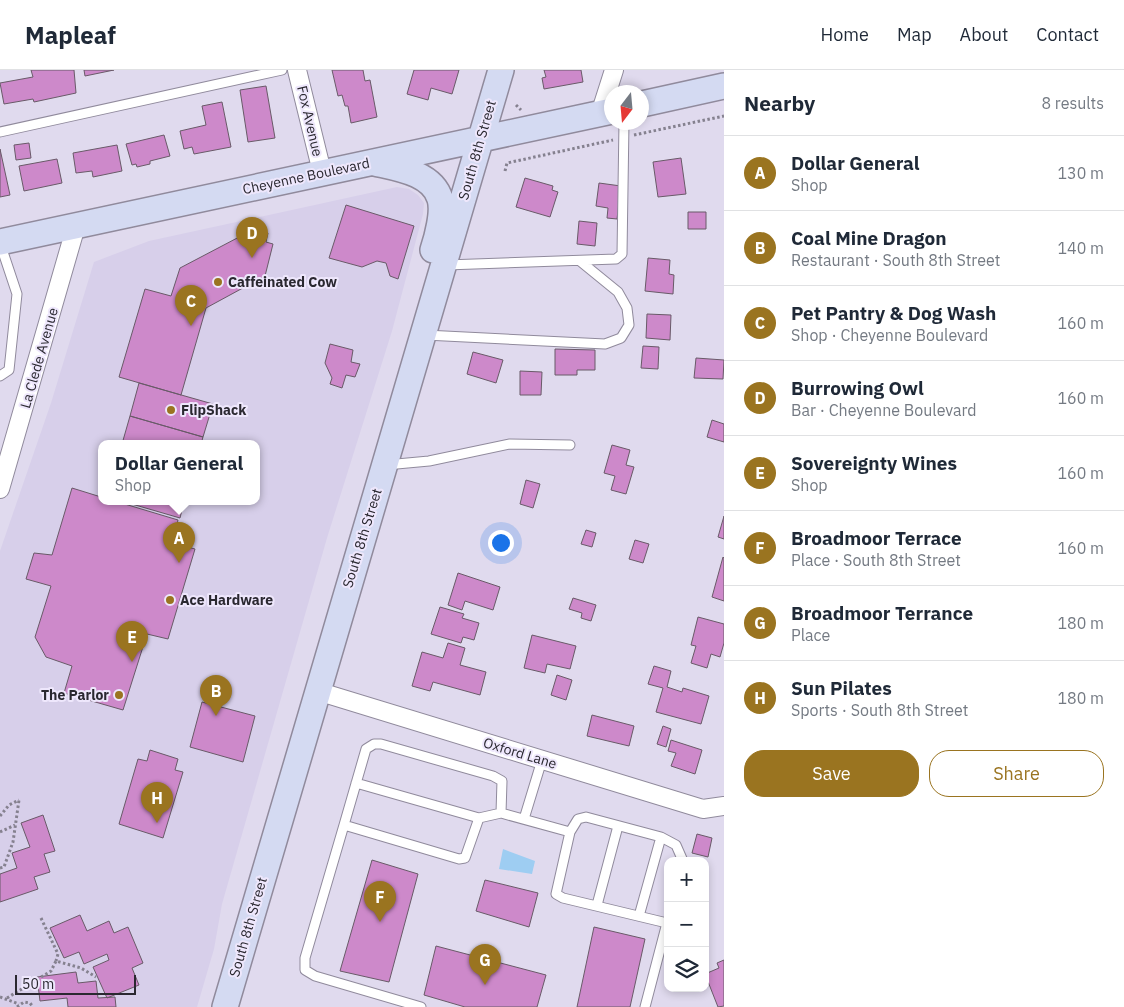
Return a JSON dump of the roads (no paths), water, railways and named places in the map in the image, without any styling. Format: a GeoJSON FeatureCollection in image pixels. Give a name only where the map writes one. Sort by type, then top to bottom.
{"type":"FeatureCollection","features":[{"type":"Feature","properties":{"kind":"main road","name":"South 8th Street"},"geometry":{"type":"LineString","coordinates":[[225,1007],[501,70]]}},
{"type":"Feature","properties":{"kind":"main road"},"geometry":{"type":"LineString","coordinates":[[649,102],[724,86]]}},
{"type":"Feature","properties":{"kind":"main road","name":"Cheyenne Boulevard"},"geometry":{"type":"LineString","coordinates":[[0,242],[604,112]]}},
{"type":"Feature","properties":{"kind":"main road"},"geometry":{"type":"LineString","coordinates":[[370,162],[402,169],[428,181],[440,199],[438,232],[426,275],[433,298]]}},
{"type":"Feature","properties":{"kind":"street","name":"Fox Avenue"},"geometry":{"type":"LineString","coordinates":[[298,70],[322,172]]}},
{"type":"Feature","properties":{"kind":"street"},"geometry":{"type":"LineString","coordinates":[[611,85],[614,70]]}},
{"type":"Feature","properties":{"kind":"street","name":"La Clede Avenue"},"geometry":{"type":"LineString","coordinates":[[0,489],[76,226]]}},
{"type":"Feature","properties":{"kind":"street","name":"Oxford Lane"},"geometry":{"type":"LineString","coordinates":[[317,690],[703,809],[724,806]]}},
{"type":"Feature","properties":{"kind":"lane"},"geometry":{"type":"LineString","coordinates":[[0,132],[282,70]]}},
{"type":"Feature","properties":{"kind":"lane"},"geometry":{"type":"LineString","coordinates":[[443,265],[616,260],[622,254],[624,130]]}},
{"type":"Feature","properties":{"kind":"lane"},"geometry":{"type":"LineString","coordinates":[[0,242],[17,294],[9,370],[0,376]]}},
{"type":"Feature","properties":{"kind":"lane"},"geometry":{"type":"LineString","coordinates":[[422,335],[605,344],[621,338],[629,325],[627,308],[618,292],[580,261]]}},
{"type":"Feature","properties":{"kind":"lane"},"geometry":{"type":"LineString","coordinates":[[384,466],[429,462],[510,444],[570,446]]}},
{"type":"Feature","properties":{"kind":"lane"},"geometry":{"type":"LineString","coordinates":[[421,1007],[315,976],[305,970],[304,958],[366,749],[374,744],[381,744],[493,776],[502,781],[501,813]]}},
{"type":"Feature","properties":{"kind":"lane"},"geometry":{"type":"LineString","coordinates":[[524,820],[542,760]]}},
{"type":"Feature","properties":{"kind":"lane"},"geometry":{"type":"LineString","coordinates":[[356,783],[479,818],[501,813],[570,832]]}},
{"type":"Feature","properties":{"kind":"lane"},"geometry":{"type":"LineString","coordinates":[[664,920],[556,894],[570,832],[578,819],[586,817],[661,837],[676,845],[681,857]]}},
{"type":"Feature","properties":{"kind":"lane"},"geometry":{"type":"LineString","coordinates":[[344,825],[459,858],[465,858],[479,818]]}},
{"type":"Feature","properties":{"kind":"lane"},"geometry":{"type":"LineString","coordinates":[[597,905],[618,826]]}},
{"type":"Feature","properties":{"kind":"lane"},"geometry":{"type":"LineString","coordinates":[[640,916],[661,837]]}},
{"type":"Feature","properties":{"kind":"lane"},"geometry":{"type":"LineString","coordinates":[[645,1007],[664,933]]}},
{"type":"Feature","properties":{"kind":"water"},"geometry":{"type":"Polygon","coordinates":[[[503,849],[535,861],[532,874],[499,869],[503,849]]]}},
{"type":"Feature","properties":{"kind":"place","name":"Burrowing Owl"},"geometry":{"type":"Point","coordinates":[252,258]}},
{"type":"Feature","properties":{"kind":"place","name":"Caffeinated Cow"},"geometry":{"type":"Point","coordinates":[218,282]}},
{"type":"Feature","properties":{"kind":"place","name":"Pet Pantry & Dog Wash"},"geometry":{"type":"Point","coordinates":[191,326]}},
{"type":"Feature","properties":{"kind":"place","name":"FlipShack"},"geometry":{"type":"Point","coordinates":[171,410]}},
{"type":"Feature","properties":{"kind":"place","name":"Dollar General"},"geometry":{"type":"Point","coordinates":[179,563]}},
{"type":"Feature","properties":{"kind":"place","name":"Ace Hardware"},"geometry":{"type":"Point","coordinates":[170,600]}},
{"type":"Feature","properties":{"kind":"place","name":"Sovereignty Wines"},"geometry":{"type":"Point","coordinates":[132,662]}},
{"type":"Feature","properties":{"kind":"place","name":"The Parlor"},"geometry":{"type":"Point","coordinates":[119,695]}},
{"type":"Feature","properties":{"kind":"place","name":"Coal Mine Dragon"},"geometry":{"type":"Point","coordinates":[216,716]}},
{"type":"Feature","properties":{"kind":"place","name":"Sun Pilates"},"geometry":{"type":"Point","coordinates":[157,823]}},
{"type":"Feature","properties":{"kind":"place","name":"Broadmoor Terrace"},"geometry":{"type":"Point","coordinates":[380,922]}},
{"type":"Feature","properties":{"kind":"place","name":"Broadmoor Terrance"},"geometry":{"type":"Point","coordinates":[485,985]}}]}
